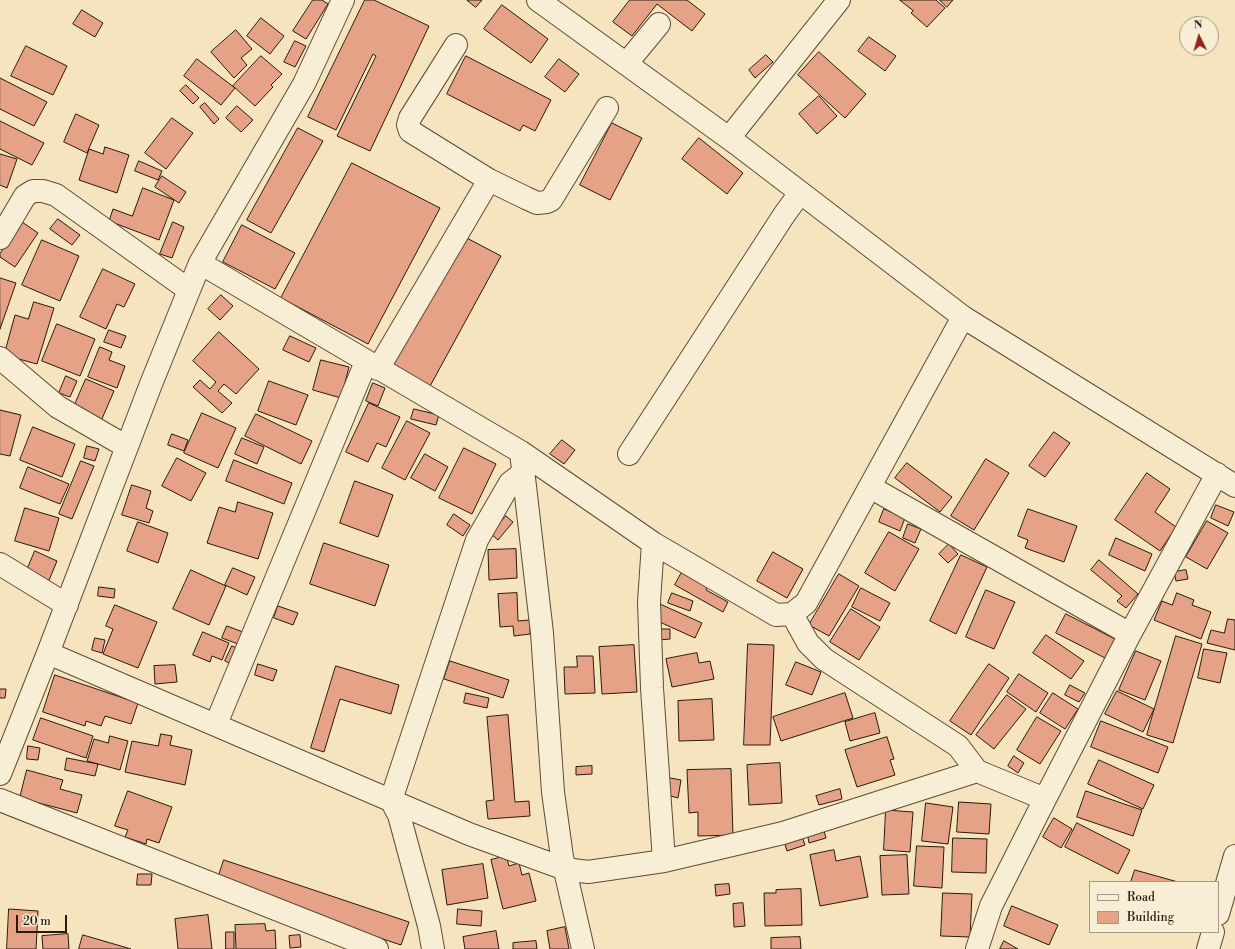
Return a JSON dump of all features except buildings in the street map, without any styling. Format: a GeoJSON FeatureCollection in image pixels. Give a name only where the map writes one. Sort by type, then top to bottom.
{"type":"FeatureCollection","features":[{"type":"Feature","properties":{"kind":"street"},"geometry":{"type":"LineString","coordinates":[[0,774],[200,263],[304,84],[343,0]]}},
{"type":"Feature","properties":{"kind":"street"},"geometry":{"type":"LineString","coordinates":[[538,0],[729,138],[963,317],[1235,486]]}},
{"type":"Feature","properties":{"kind":"street"},"geometry":{"type":"LineString","coordinates":[[729,138],[839,0]]}},
{"type":"Feature","properties":{"kind":"street"},"geometry":{"type":"LineString","coordinates":[[626,64],[659,24]]}},
{"type":"Feature","properties":{"kind":"street"},"geometry":{"type":"LineString","coordinates":[[456,46],[410,118],[408,126],[410,131],[489,180],[536,203],[551,200],[607,108]]}},
{"type":"Feature","properties":{"kind":"street"},"geometry":{"type":"LineString","coordinates":[[216,724],[372,365],[489,180]]}},
{"type":"Feature","properties":{"kind":"street"},"geometry":{"type":"LineString","coordinates":[[0,238],[25,196],[33,192],[44,191],[56,195],[189,290]]}},
{"type":"Feature","properties":{"kind":"street"},"geometry":{"type":"LineString","coordinates":[[629,454],[784,215],[800,193]]}},
{"type":"Feature","properties":{"kind":"street"},"geometry":{"type":"LineString","coordinates":[[200,263],[372,365],[522,463],[652,543],[776,615],[792,614],[806,603],[963,317]]}},
{"type":"Feature","properties":{"kind":"street"},"geometry":{"type":"LineString","coordinates":[[0,358],[58,407],[127,447]]}},
{"type":"Feature","properties":{"kind":"street"},"geometry":{"type":"LineString","coordinates":[[433,949],[429,926],[399,815],[391,800],[477,540],[522,463]]}},
{"type":"Feature","properties":{"kind":"street"},"geometry":{"type":"LineString","coordinates":[[522,463],[542,632],[553,792],[562,857],[583,949]]}},
{"type":"Feature","properties":{"kind":"street"},"geometry":{"type":"LineString","coordinates":[[977,949],[991,906],[1045,799],[1130,634],[1217,474]]}},
{"type":"Feature","properties":{"kind":"street"},"geometry":{"type":"LineString","coordinates":[[870,487],[1130,634]]}},
{"type":"Feature","properties":{"kind":"street"},"geometry":{"type":"LineString","coordinates":[[652,543],[649,602],[652,688],[664,861]]}},
{"type":"Feature","properties":{"kind":"street"},"geometry":{"type":"LineString","coordinates":[[0,564],[67,605]]}},
{"type":"Feature","properties":{"kind":"street"},"geometry":{"type":"LineString","coordinates":[[792,614],[808,643],[824,660],[958,746],[977,771],[1045,799]]}},
{"type":"Feature","properties":{"kind":"street"},"geometry":{"type":"LineString","coordinates":[[48,653],[469,834],[565,869],[588,872],[664,861],[783,833],[977,771]]}},
{"type":"Feature","properties":{"kind":"street"},"geometry":{"type":"LineString","coordinates":[[0,800],[377,949]]}},
{"type":"Feature","properties":{"kind":"street"},"geometry":{"type":"LineString","coordinates":[[1219,911],[1235,856]]}},
{"type":"Feature","properties":{"kind":"street"},"geometry":{"type":"LineString","coordinates":[[1208,949],[1213,933]]}}]}
